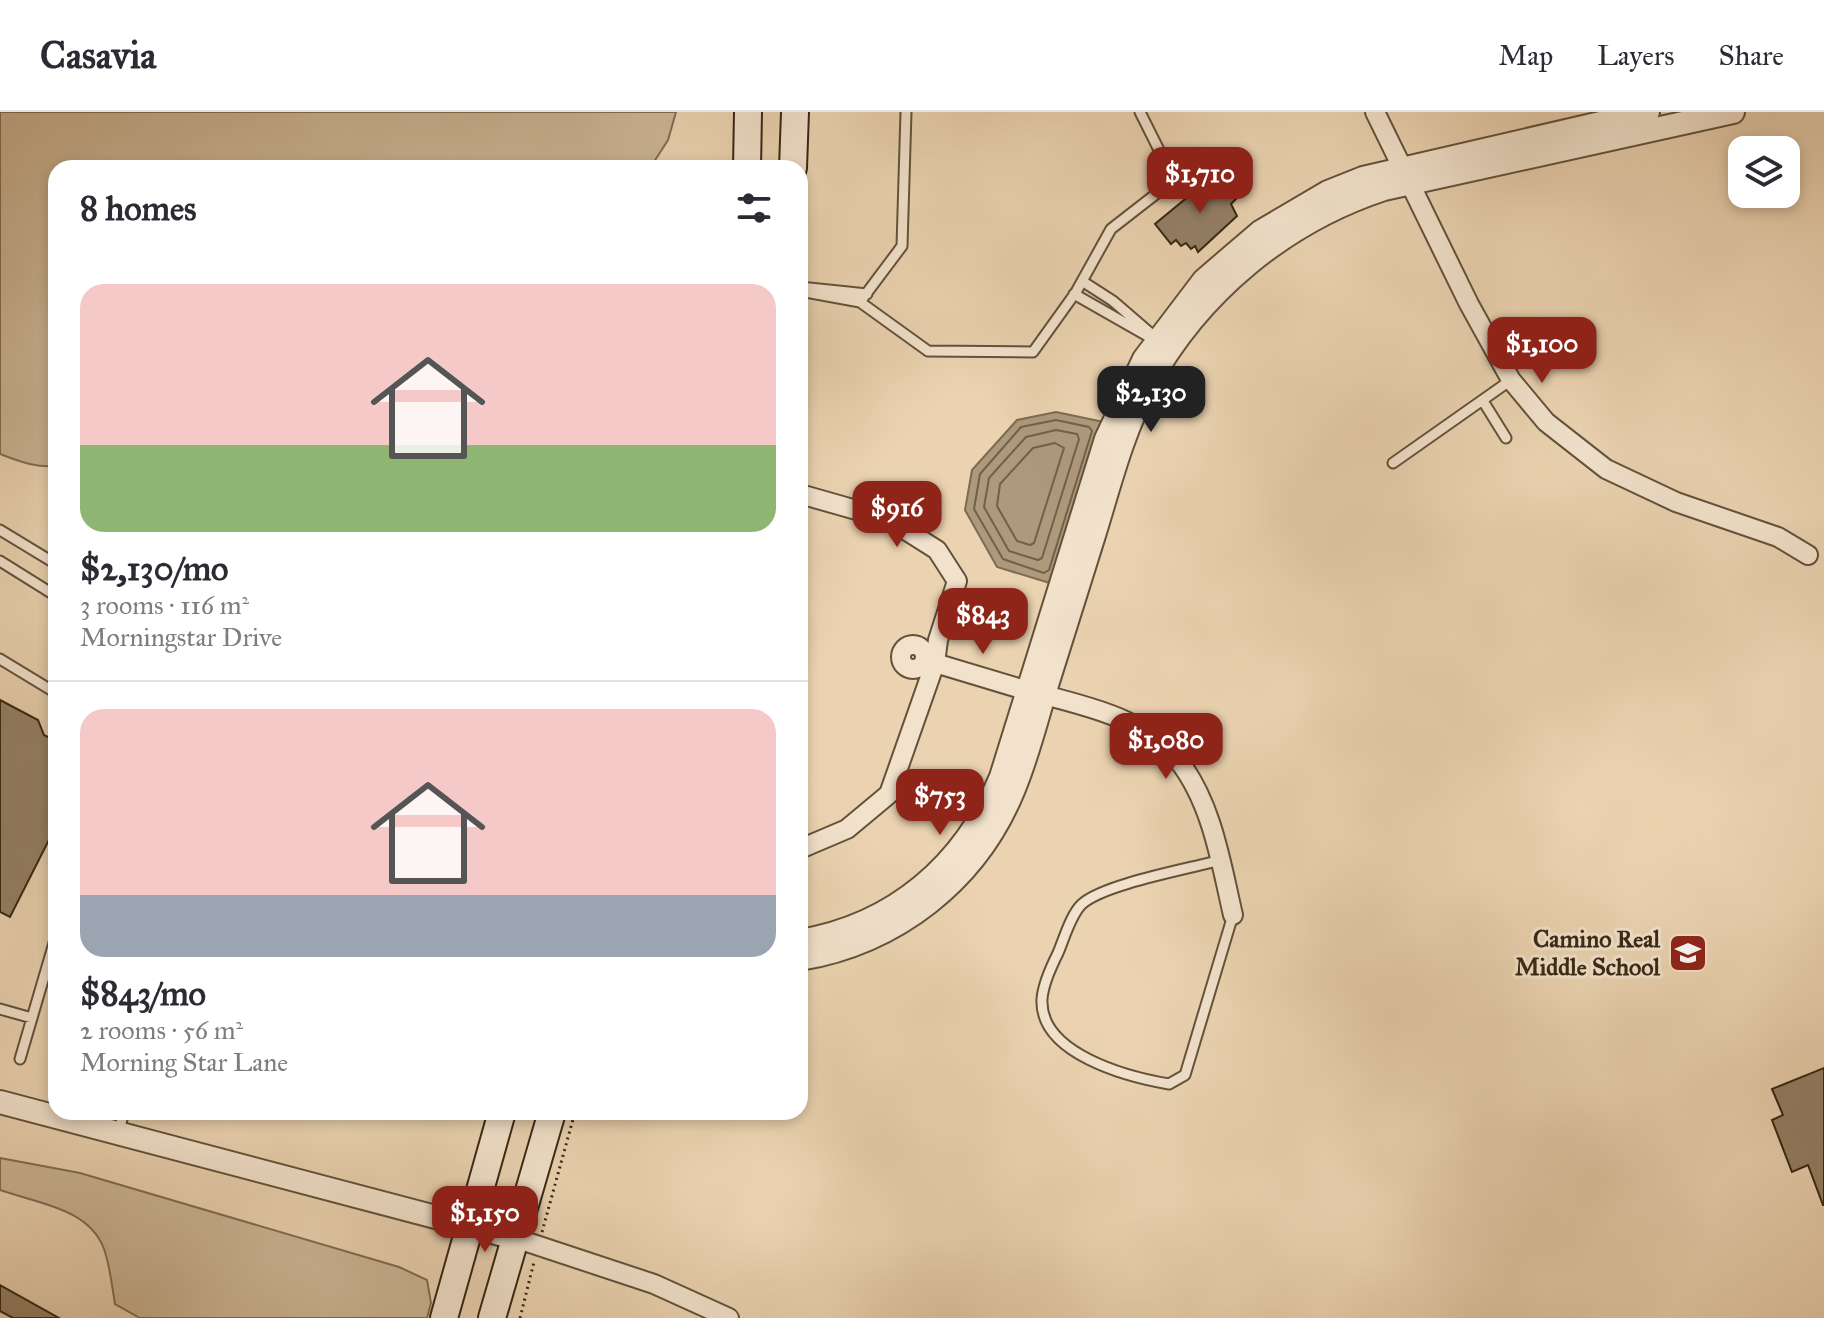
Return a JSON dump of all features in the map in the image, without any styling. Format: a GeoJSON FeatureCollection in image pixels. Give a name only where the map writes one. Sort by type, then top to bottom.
{"type":"FeatureCollection","features":[{"type":"Feature","properties":{"kind":"main road"},"geometry":{"type":"LineString","coordinates":[[747,160],[748,112]]}},
{"type":"Feature","properties":{"kind":"main road"},"geometry":{"type":"LineString","coordinates":[[793,160],[795,112]]}},
{"type":"Feature","properties":{"kind":"main road"},"geometry":{"type":"LineString","coordinates":[[444,1318],[500,1120]]}},
{"type":"Feature","properties":{"kind":"main road"},"geometry":{"type":"LineString","coordinates":[[492,1318],[526,1242],[550,1120]]}},
{"type":"Feature","properties":{"kind":"street"},"geometry":{"type":"LineString","coordinates":[[1375,112],[1511,380],[1546,422],[1606,469],[1676,502],[1778,537],[1808,555]]}},
{"type":"Feature","properties":{"kind":"street"},"geometry":{"type":"LineString","coordinates":[[808,939],[856,927],[888,911],[931,882],[945,868],[992,800],[1036,693],[1125,438],[1164,344],[1232,278],[1278,241],[1345,203],[1406,174],[1648,112]]}},
{"type":"Feature","properties":{"kind":"street"},"geometry":{"type":"LineString","coordinates":[[1406,174],[1733,112]]}},
{"type":"Feature","properties":{"kind":"street"},"geometry":{"type":"LineString","coordinates":[[808,496],[888,519],[937,550],[957,581],[889,794],[847,829],[808,846]]}},
{"type":"Feature","properties":{"kind":"street"},"geometry":{"type":"LineString","coordinates":[[930,662],[1088,706],[1143,731],[1177,759],[1200,796],[1221,860],[1233,915]]}},
{"type":"Feature","properties":{"kind":"street"},"geometry":{"type":"LineString","coordinates":[[808,957],[841,949],[883,932],[930,903],[966,869],[994,831],[1012,793],[1036,693]]}},
{"type":"Feature","properties":{"kind":"street"},"geometry":{"type":"LineString","coordinates":[[0,1102],[48,1111]]}},
{"type":"Feature","properties":{"kind":"street"},"geometry":{"type":"LineString","coordinates":[[96,1120],[121,1123],[526,1242],[654,1284],[729,1318]]}},
{"type":"Feature","properties":{"kind":"lane"},"geometry":{"type":"LineString","coordinates":[[863,298],[902,246],[906,112]]}},
{"type":"Feature","properties":{"kind":"lane"},"geometry":{"type":"LineString","coordinates":[[808,290],[863,298],[928,351],[1033,352],[1074,294],[1111,229],[1174,180],[1140,112]]}},
{"type":"Feature","properties":{"kind":"lane"},"geometry":{"type":"LineString","coordinates":[[1082,281],[1113,301],[1164,344]]}},
{"type":"Feature","properties":{"kind":"lane"},"geometry":{"type":"LineString","coordinates":[[1074,294],[1164,344]]}},
{"type":"Feature","properties":{"kind":"lane"},"geometry":{"type":"LineString","coordinates":[[1393,463],[1511,380]]}},
{"type":"Feature","properties":{"kind":"lane"},"geometry":{"type":"LineString","coordinates":[[1483,401],[1506,438]]}},
{"type":"Feature","properties":{"kind":"lane"},"geometry":{"type":"LineString","coordinates":[[0,530],[48,559]]}},
{"type":"Feature","properties":{"kind":"lane"},"geometry":{"type":"LineString","coordinates":[[0,561],[48,591]]}},
{"type":"Feature","properties":{"kind":"lane"},"geometry":{"type":"LineString","coordinates":[[0,659],[48,688]]}},
{"type":"Feature","properties":{"kind":"lane"},"geometry":{"type":"LineString","coordinates":[[1221,860],[1101,892],[1080,905],[1050,971],[1042,1001],[1053,1033],[1075,1053],[1137,1078],[1169,1084],[1185,1075],[1233,915]]}},
{"type":"Feature","properties":{"kind":"lane"},"geometry":{"type":"LineString","coordinates":[[20,1059],[48,963]]}},
{"type":"Feature","properties":{"kind":"lane"},"geometry":{"type":"LineString","coordinates":[[0,1009],[32,1018]]}},
{"type":"Feature","properties":{"kind":"path"},"geometry":{"type":"LineString","coordinates":[[520,1318],[526,1242],[572,1120]]}},
{"type":"Feature","properties":{"kind":"shaded area"},"geometry":{"type":"Polygon","coordinates":[[[0,112],[676,112],[668,140],[655,160],[48,160],[48,466],[0,454],[0,112]]]}},
{"type":"Feature","properties":{"kind":"shaded area"},"geometry":{"type":"Polygon","coordinates":[[[0,1158],[80,1173],[399,1267],[427,1280],[431,1303],[427,1318],[140,1318],[115,1304],[106,1256],[97,1235],[86,1224],[60,1209],[0,1190],[0,1158]]]}},
{"type":"Feature","properties":{"kind":"water"},"geometry":{"type":"Polygon","coordinates":[[[1056,412],[1104,422],[1053,584],[997,567],[965,510],[972,470],[1017,420],[1056,412]]]}},
{"type":"Feature","properties":{"kind":"building"},"geometry":{"type":"Polygon","coordinates":[[[1218,172],[1236,199],[1231,204],[1237,216],[1198,252],[1195,246],[1191,249],[1186,243],[1181,246],[1176,240],[1171,244],[1155,224],[1218,172]]]}},
{"type":"Feature","properties":{"kind":"building"},"geometry":{"type":"Polygon","coordinates":[[[0,700],[38,720],[44,735],[48,737],[48,842],[10,917],[0,912],[0,700]]]}},
{"type":"Feature","properties":{"kind":"building"},"geometry":{"type":"Polygon","coordinates":[[[1824,1068],[1823,1205],[1808,1165],[1792,1172],[1772,1120],[1783,1115],[1772,1089],[1824,1068]]]}},
{"type":"Feature","properties":{"kind":"building"},"geometry":{"type":"Polygon","coordinates":[[[0,1285],[59,1318],[13,1318],[0,1311],[0,1285]]]}},
{"type":"Feature","properties":{"kind":"place","name":"Camino Real Middle School"},"geometry":{"type":"Point","coordinates":[1688,953]}}]}
